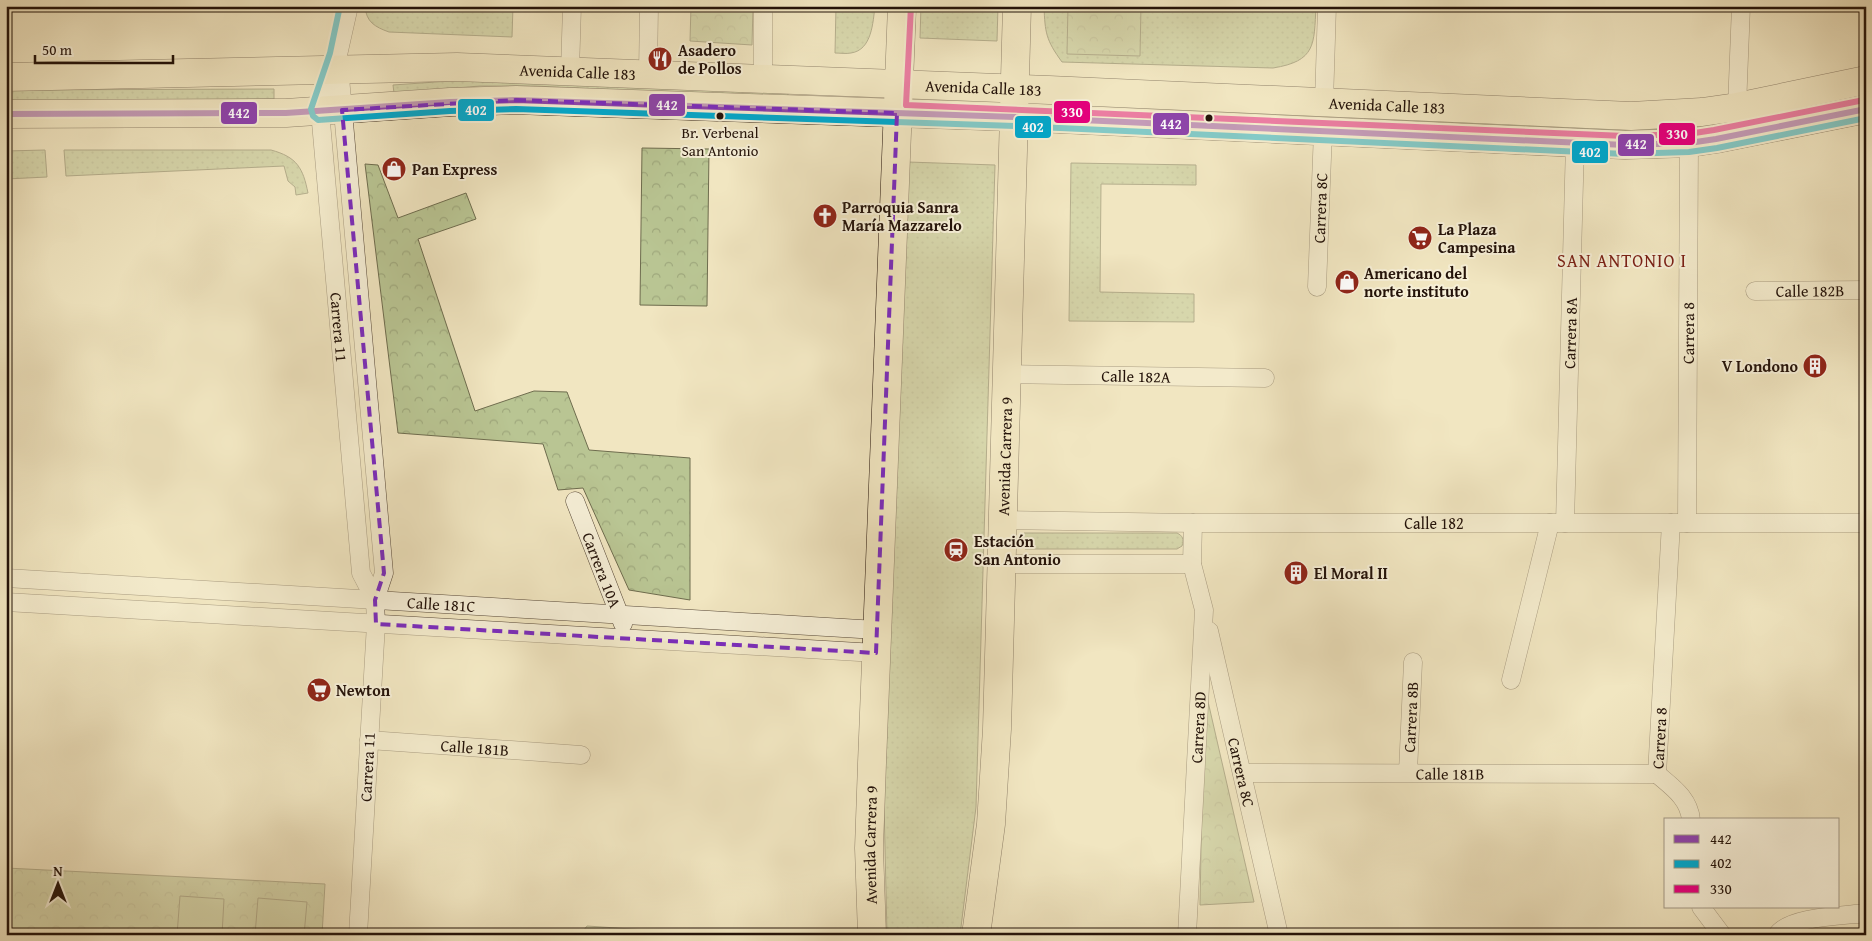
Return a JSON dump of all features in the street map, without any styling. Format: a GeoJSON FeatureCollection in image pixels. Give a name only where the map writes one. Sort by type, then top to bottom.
{"type":"FeatureCollection","features":[{"type":"Feature","properties":{"kind":"main road","name":"Avenida Carrera 9"},"geometry":{"type":"LineString","coordinates":[[872,935],[869,848],[902,6]]}},
{"type":"Feature","properties":{"kind":"main road","name":"Avenida Carrera 9"},"geometry":{"type":"LineString","coordinates":[[976,935],[991,816],[997,729],[1017,6]]}},
{"type":"Feature","properties":{"kind":"main road","name":"Avenida Calle 183"},"geometry":{"type":"LineString","coordinates":[[6,77],[337,65],[457,67],[1631,116],[1702,112],[1737,107],[1866,80]]}},
{"type":"Feature","properties":{"kind":"main road","name":"Avenida Calle 183"},"geometry":{"type":"LineString","coordinates":[[6,114],[286,113],[450,102],[516,100],[1015,117],[1625,145],[1689,142],[1745,135],[1866,109]]}},
{"type":"Feature","properties":{"kind":"street","name":"Carrera 11"},"geometry":{"type":"LineString","coordinates":[[348,6],[331,111],[361,572],[375,600]]}},
{"type":"Feature","properties":{"kind":"street"},"geometry":{"type":"LineString","coordinates":[[570,71],[572,6]]}},
{"type":"Feature","properties":{"kind":"street"},"geometry":{"type":"LineString","coordinates":[[648,74],[649,6]]}},
{"type":"Feature","properties":{"kind":"street"},"geometry":{"type":"LineString","coordinates":[[763,6],[763,79]]}},
{"type":"Feature","properties":{"kind":"street"},"geometry":{"type":"LineString","coordinates":[[1324,102],[1327,6]]}},
{"type":"Feature","properties":{"kind":"street"},"geometry":{"type":"LineString","coordinates":[[1737,107],[1740,6]]}},
{"type":"Feature","properties":{"kind":"street","name":"Carrera 11"},"geometry":{"type":"LineString","coordinates":[[331,111],[384,573],[375,600],[376,624],[358,935]]}},
{"type":"Feature","properties":{"kind":"street","name":"Carrera 8C"},"geometry":{"type":"LineString","coordinates":[[1317,287],[1323,131]]}},
{"type":"Feature","properties":{"kind":"street","name":"Carrera 8"},"geometry":{"type":"LineString","coordinates":[[1689,142],[1679,523],[1657,774],[1683,797],[1690,810],[1691,818]]}},
{"type":"Feature","properties":{"kind":"street","name":"Carrera 8A"},"geometry":{"type":"LineString","coordinates":[[1511,680],[1557,523],[1575,143]]}},
{"type":"Feature","properties":{"kind":"street","name":"Calle 182B"},"geometry":{"type":"LineString","coordinates":[[1755,291],[1866,290]]}},
{"type":"Feature","properties":{"kind":"street","name":"Calle 182A"},"geometry":{"type":"LineString","coordinates":[[1007,374],[1265,378]]}},
{"type":"Feature","properties":{"kind":"street","name":"Carrera 10A"},"geometry":{"type":"LineString","coordinates":[[574,501],[629,639]]}},
{"type":"Feature","properties":{"kind":"street","name":"Calle 182"},"geometry":{"type":"LineString","coordinates":[[1003,520],[1866,523]]}},
{"type":"Feature","properties":{"kind":"street","name":"Carrera 8D"},"geometry":{"type":"LineString","coordinates":[[1187,935],[1204,610],[1192,564],[1193,522]]}},
{"type":"Feature","properties":{"kind":"street"},"geometry":{"type":"LineString","coordinates":[[1002,564],[1192,564]]}},
{"type":"Feature","properties":{"kind":"street","name":"Calle 181C"},"geometry":{"type":"LineString","coordinates":[[6,578],[619,615],[876,642]]}},
{"type":"Feature","properties":{"kind":"street","name":"Calle 181C"},"geometry":{"type":"LineString","coordinates":[[6,602],[629,639],[876,642]]}},
{"type":"Feature","properties":{"kind":"street","name":"Carrera 8C"},"geometry":{"type":"LineString","coordinates":[[1204,610],[1279,935]]}},
{"type":"Feature","properties":{"kind":"street","name":"Carrera 8B"},"geometry":{"type":"LineString","coordinates":[[1408,772],[1413,662]]}},
{"type":"Feature","properties":{"kind":"street","name":"Calle 181B"},"geometry":{"type":"LineString","coordinates":[[369,740],[581,755]]}},
{"type":"Feature","properties":{"kind":"street","name":"Calle 181B"},"geometry":{"type":"LineString","coordinates":[[1242,773],[1657,774]]}},
{"type":"Feature","properties":{"kind":"street"},"geometry":{"type":"LineString","coordinates":[[1702,908],[1722,935]]}},
{"type":"Feature","properties":{"kind":"street"},"geometry":{"type":"LineString","coordinates":[[1777,935],[1780,930],[1796,921],[1866,913]]}},
{"type":"Feature","properties":{"kind":"highlighted area"},"geometry":{"type":"Polygon","coordinates":[[[516,100],[897,113],[876,653],[376,624],[375,600],[384,573],[342,110],[516,100]]]}},
{"type":"Feature","properties":{"kind":"green space"},"geometry":{"type":"Polygon","coordinates":[[[365,6],[513,6],[512,37],[389,32],[379,28],[369,20],[365,6]]]}},
{"type":"Feature","properties":{"kind":"green space"},"geometry":{"type":"Polygon","coordinates":[[[691,6],[753,6],[752,45],[690,41],[691,6]]]}},
{"type":"Feature","properties":{"kind":"green space"},"geometry":{"type":"Polygon","coordinates":[[[836,6],[875,6],[870,34],[863,47],[858,51],[835,53],[836,6]]]}},
{"type":"Feature","properties":{"kind":"green space"},"geometry":{"type":"Polygon","coordinates":[[[921,6],[998,6],[997,41],[920,38],[921,6]]]}},
{"type":"Feature","properties":{"kind":"green space"},"geometry":{"type":"Polygon","coordinates":[[[1044,6],[1316,6],[1313,41],[1310,49],[1298,61],[1273,68],[1062,62],[1047,36],[1044,6]]]}},
{"type":"Feature","properties":{"kind":"green space"},"geometry":{"type":"Polygon","coordinates":[[[1068,6],[1141,6],[1140,56],[1067,54],[1068,6]]]}},
{"type":"Feature","properties":{"kind":"green space"},"geometry":{"type":"Polygon","coordinates":[[[479,79],[788,90],[788,98],[534,86],[480,86],[394,93],[393,85],[479,79]]]}},
{"type":"Feature","properties":{"kind":"green space"},"geometry":{"type":"Polygon","coordinates":[[[274,89],[274,99],[6,102],[6,90],[274,89]]]}},
{"type":"Feature","properties":{"kind":"green space"},"geometry":{"type":"Polygon","coordinates":[[[1063,102],[1276,111],[1275,117],[1063,108],[1063,102]]]}},
{"type":"Feature","properties":{"kind":"green space"},"geometry":{"type":"Polygon","coordinates":[[[1765,111],[1768,118],[1722,127],[1650,134],[1365,121],[1365,114],[1765,111]]]}},
{"type":"Feature","properties":{"kind":"green space"},"geometry":{"type":"Polygon","coordinates":[[[642,148],[709,149],[707,306],[640,305],[642,148]]]}},
{"type":"Feature","properties":{"kind":"green space"},"geometry":{"type":"Polygon","coordinates":[[[45,150],[47,177],[6,179],[6,151],[45,150]]]}},
{"type":"Feature","properties":{"kind":"green space"},"geometry":{"type":"Polygon","coordinates":[[[64,150],[271,150],[293,160],[301,170],[308,193],[296,195],[295,187],[288,181],[284,166],[66,176],[64,150]]]}},
{"type":"Feature","properties":{"kind":"green space"},"geometry":{"type":"Polygon","coordinates":[[[908,162],[995,165],[976,807],[960,935],[887,935],[884,804],[908,162]]]}},
{"type":"Feature","properties":{"kind":"green space"},"geometry":{"type":"Polygon","coordinates":[[[1071,163],[1196,165],[1196,185],[1101,184],[1100,292],[1194,294],[1194,322],[1069,321],[1071,163]]]}},
{"type":"Feature","properties":{"kind":"green space"},"geometry":{"type":"Polygon","coordinates":[[[365,164],[378,165],[398,218],[466,193],[476,219],[418,239],[475,411],[534,391],[567,392],[589,450],[690,458],[690,600],[629,590],[583,488],[558,490],[543,444],[398,433],[365,164]]]}},
{"type":"Feature","properties":{"kind":"green space"},"geometry":{"type":"Polygon","coordinates":[[[1024,533],[1177,533],[1182,537],[1183,541],[1182,546],[1177,549],[1025,549],[1020,541],[1024,533]]]}},
{"type":"Feature","properties":{"kind":"green space"},"geometry":{"type":"Polygon","coordinates":[[[1204,684],[1254,902],[1200,905],[1204,684]]]}},
{"type":"Feature","properties":{"kind":"green space"},"geometry":{"type":"Polygon","coordinates":[[[6,868],[325,884],[322,935],[6,935],[6,868]]]}},
{"type":"Feature","properties":{"kind":"green space"},"geometry":{"type":"Polygon","coordinates":[[[180,896],[224,899],[222,935],[177,935],[180,896]]]}},
{"type":"Feature","properties":{"kind":"green space"},"geometry":{"type":"Polygon","coordinates":[[[258,898],[307,902],[304,935],[255,935],[258,898]]]}},
{"type":"Feature","properties":{"kind":"green space"},"geometry":{"type":"Polygon","coordinates":[[[587,926],[720,935],[580,935],[587,926]]]}},
{"type":"Feature","properties":{"kind":"transit line","name":"402"},"geometry":{"type":"LineString","coordinates":[[340,6],[330,53],[311,109],[313,116],[318,120],[450,111],[516,109],[1015,126],[1625,154],[1689,152],[1717,148],[1866,118]]}},
{"type":"Feature","properties":{"kind":"transit line","name":"330"},"geometry":{"type":"LineString","coordinates":[[911,6],[906,105],[1625,136],[1688,134],[1864,100]]}},
{"type":"Feature","properties":{"kind":"transit line","name":"442"},"geometry":{"type":"LineString","coordinates":[[6,114],[286,113],[450,102],[516,100],[1015,117],[1625,145],[1689,143],[1716,139],[1866,109]]}},
{"type":"Feature","properties":{"kind":"place","name":"Asadero de Pollos"},"geometry":{"type":"Point","coordinates":[660,59]}},
{"type":"Feature","properties":{"kind":"place","name":"Br. Verbenal San Antonio"},"geometry":{"type":"Point","coordinates":[720,116]}},
{"type":"Feature","properties":{"kind":"place","name":"Pan Express"},"geometry":{"type":"Point","coordinates":[394,169]}},
{"type":"Feature","properties":{"kind":"place","name":"Parroquia Sanra María Mazzarelo"},"geometry":{"type":"Point","coordinates":[825,216]}},
{"type":"Feature","properties":{"kind":"place","name":"La Plaza Campesina"},"geometry":{"type":"Point","coordinates":[1420,238]}},
{"type":"Feature","properties":{"kind":"place","name":"Americano del norte instituto"},"geometry":{"type":"Point","coordinates":[1347,282]}},
{"type":"Feature","properties":{"kind":"place","name":"V Londono"},"geometry":{"type":"Point","coordinates":[1815,366]}},
{"type":"Feature","properties":{"kind":"place","name":"Estación San Antonio"},"geometry":{"type":"Point","coordinates":[956,550]}},
{"type":"Feature","properties":{"kind":"place","name":"El Moral II"},"geometry":{"type":"Point","coordinates":[1296,573]}},
{"type":"Feature","properties":{"kind":"place","name":"Newton"},"geometry":{"type":"Point","coordinates":[319,690]}},
{"type":"Feature","properties":{"kind":"district","name":"SAN ANTONIO I"},"geometry":{"type":"Point","coordinates":[1622,261]}}]}
